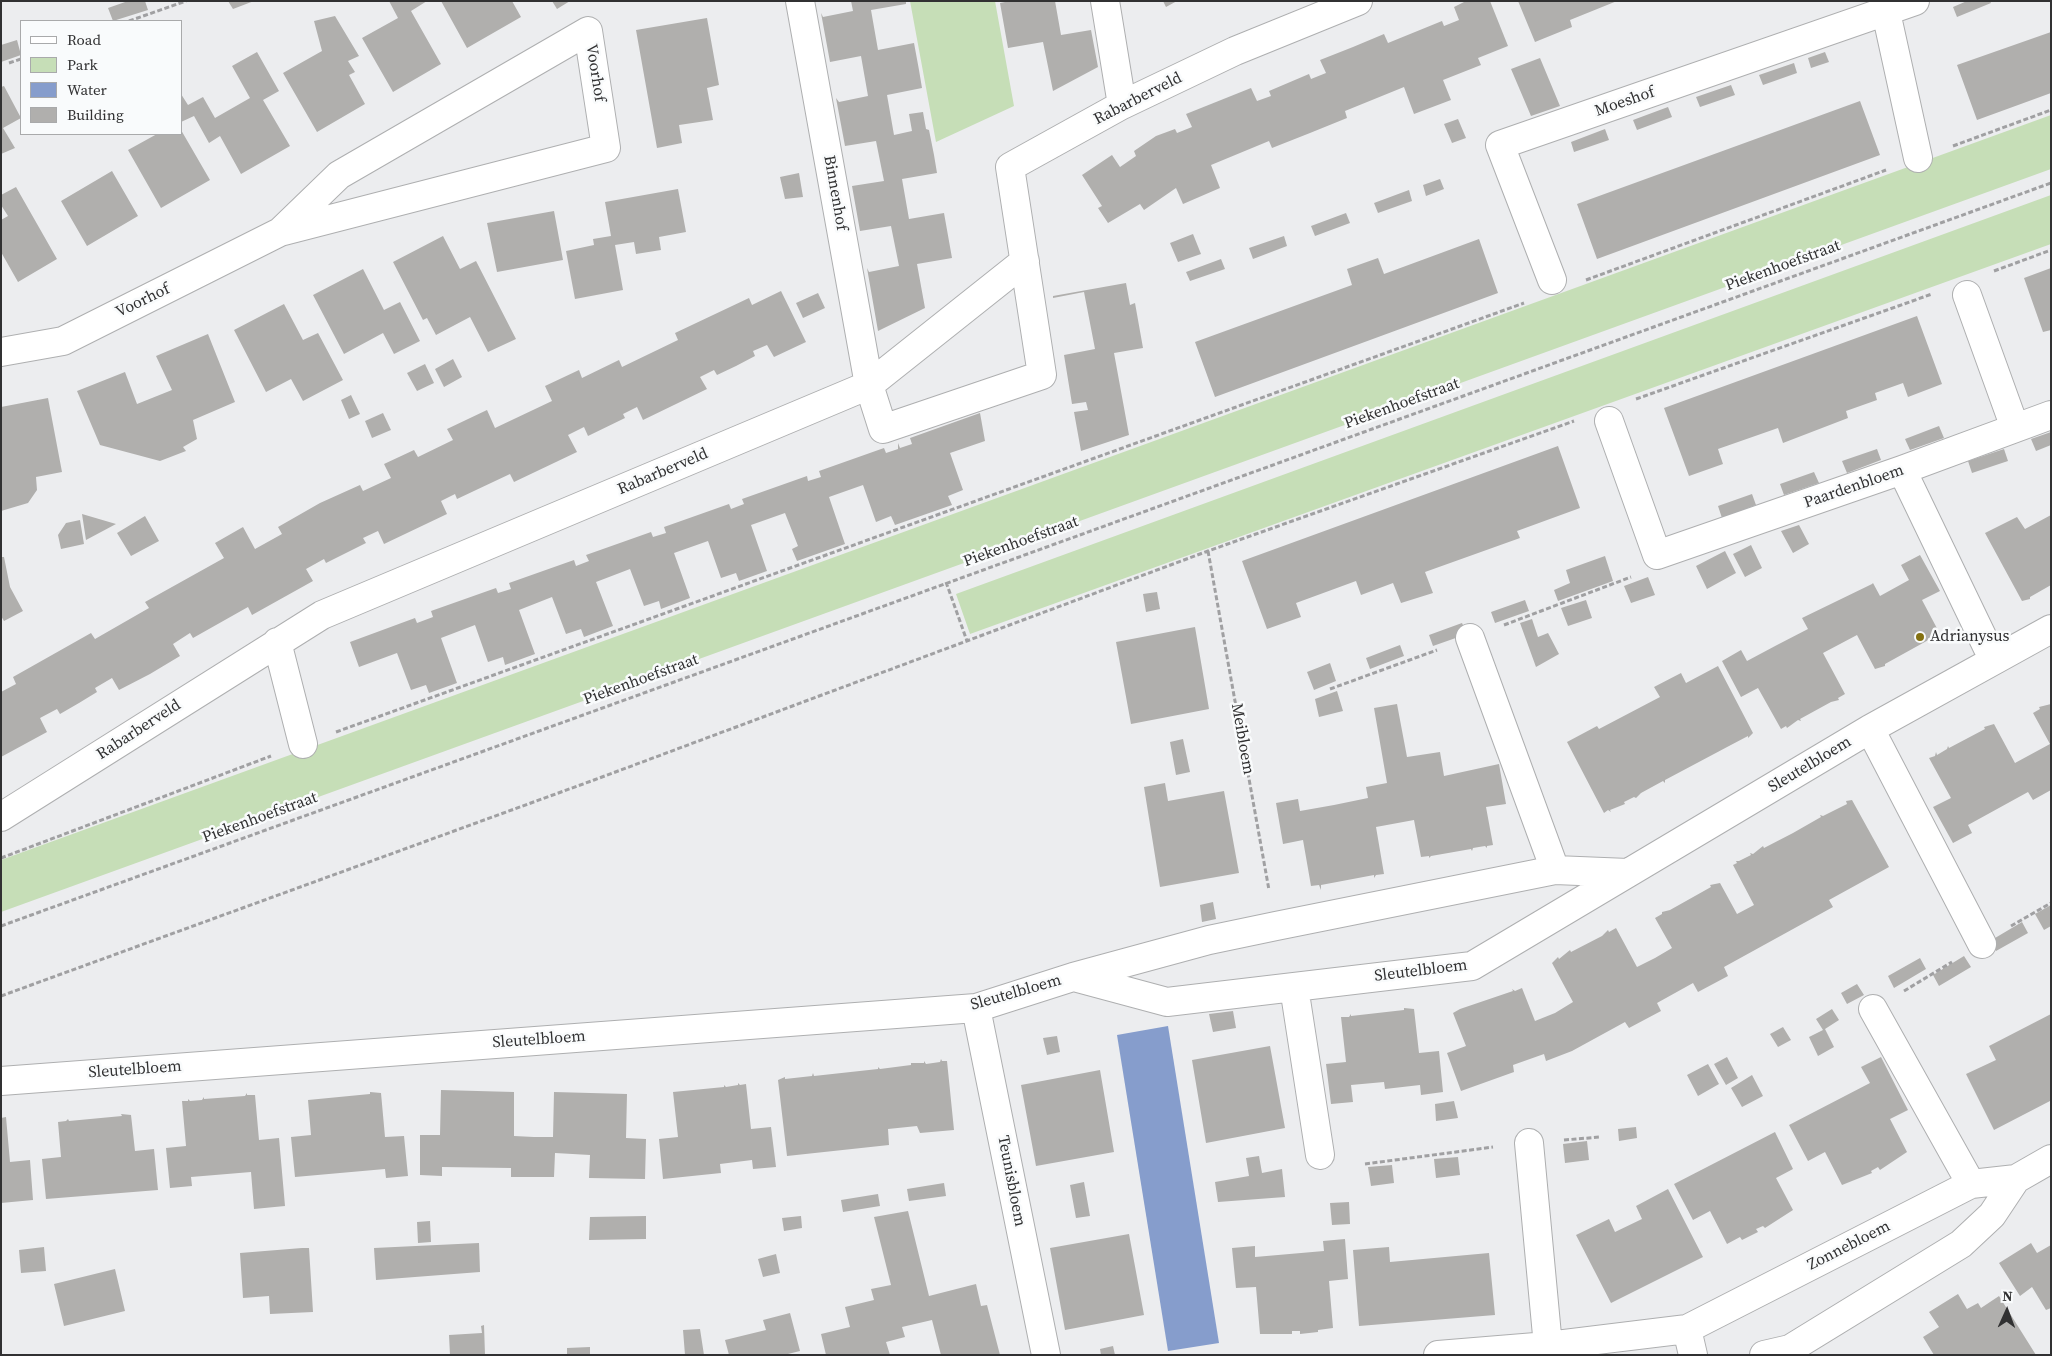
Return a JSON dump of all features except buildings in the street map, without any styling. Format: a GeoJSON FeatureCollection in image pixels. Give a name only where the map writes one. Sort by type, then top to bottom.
{"type":"FeatureCollection","features":[{"type":"Feature","properties":{"kind":"street","name":"Binnenhof"},"geometry":{"type":"LineString","coordinates":[[800,1],[869,385],[884,429],[1042,375]]}},
{"type":"Feature","properties":{"kind":"street"},"geometry":{"type":"LineString","coordinates":[[1105,1],[1122,105]]}},
{"type":"Feature","properties":{"kind":"street","name":"Rabarberveld"},"geometry":{"type":"LineString","coordinates":[[1042,375],[1010,167],[1122,105],[1234,51],[1358,1]]}},
{"type":"Feature","properties":{"kind":"street","name":"Moeshof"},"geometry":{"type":"LineString","coordinates":[[1552,280],[1500,145],[1915,1]]}},
{"type":"Feature","properties":{"kind":"street"},"geometry":{"type":"LineString","coordinates":[[1886,12],[1918,158]]}},
{"type":"Feature","properties":{"kind":"street","name":"Voorhof"},"geometry":{"type":"LineString","coordinates":[[1,352],[63,341],[280,232],[606,148],[588,31],[339,175],[280,232]]}},
{"type":"Feature","properties":{"kind":"street","name":"Rabarberveld"},"geometry":{"type":"LineString","coordinates":[[1,818],[322,615],[869,385],[1025,261]]}},
{"type":"Feature","properties":{"kind":"street"},"geometry":{"type":"LineString","coordinates":[[1967,295],[2016,428]]}},
{"type":"Feature","properties":{"kind":"street","name":"Paardenbloem"},"geometry":{"type":"LineString","coordinates":[[1609,422],[1656,556],[1902,470],[2051,415]]}},
{"type":"Feature","properties":{"kind":"street"},"geometry":{"type":"LineString","coordinates":[[1902,470],[1993,659]]}},
{"type":"Feature","properties":{"kind":"street","name":"Sleutelbloem"},"geometry":{"type":"LineString","coordinates":[[1073,977],[1167,1002],[1472,966],[1870,729],[1993,659],[2051,629]]}},
{"type":"Feature","properties":{"kind":"street"},"geometry":{"type":"LineString","coordinates":[[1470,638],[1555,870]]}},
{"type":"Feature","properties":{"kind":"street"},"geometry":{"type":"LineString","coordinates":[[277,642],[303,744]]}},
{"type":"Feature","properties":{"kind":"street"},"geometry":{"type":"LineString","coordinates":[[1870,729],[1982,944]]}},
{"type":"Feature","properties":{"kind":"street","name":"Sleutelbloem"},"geometry":{"type":"LineString","coordinates":[[1,1081],[976,1008],[1073,977],[1209,940],[1276,926],[1555,870],[1628,873]]}},
{"type":"Feature","properties":{"kind":"street"},"geometry":{"type":"LineString","coordinates":[[1294,986],[1320,1155]]}},
{"type":"Feature","properties":{"kind":"street","name":"Teunisbloem"},"geometry":{"type":"LineString","coordinates":[[976,1008],[1046,1355]]}},
{"type":"Feature","properties":{"kind":"street"},"geometry":{"type":"LineString","coordinates":[[1874,1009],[1971,1184]]}},
{"type":"Feature","properties":{"kind":"street"},"geometry":{"type":"LineString","coordinates":[[1529,1143],[1548,1346]]}},
{"type":"Feature","properties":{"kind":"street","name":"Zonnebloem"},"geometry":{"type":"LineString","coordinates":[[1438,1355],[1548,1346],[1687,1329],[1971,1184],[2016,1179],[2051,1160]]}},
{"type":"Feature","properties":{"kind":"street","name":"Zonnebloem"},"geometry":{"type":"LineString","coordinates":[[1764,1355],[1790,1349],[1961,1244],[1992,1215],[2016,1179]]}},
{"type":"Feature","properties":{"kind":"street"},"geometry":{"type":"LineString","coordinates":[[1687,1329],[1693,1355]]}},
{"type":"Feature","properties":{"kind":"path"},"geometry":{"type":"LineString","coordinates":[[132,20],[186,1]]}},
{"type":"Feature","properties":{"kind":"path"},"geometry":{"type":"LineString","coordinates":[[8,63],[20,59]]}},
{"type":"Feature","properties":{"kind":"path"},"geometry":{"type":"LineString","coordinates":[[1578,283],[2051,110]]}},
{"type":"Feature","properties":{"kind":"path","name":"Piekenhoefstraat"},"geometry":{"type":"LineString","coordinates":[[1,926],[2051,183]]}},
{"type":"Feature","properties":{"kind":"path"},"geometry":{"type":"LineString","coordinates":[[1,858],[303,744],[1532,300]]}},
{"type":"Feature","properties":{"kind":"path","name":"Meibloem"},"geometry":{"type":"LineString","coordinates":[[967,641],[1208,552],[1276,926]]}},
{"type":"Feature","properties":{"kind":"path"},"geometry":{"type":"LineString","coordinates":[[1,996],[594,780],[967,641],[946,582]]}},
{"type":"Feature","properties":{"kind":"path"},"geometry":{"type":"LineString","coordinates":[[1365,1164],[1529,1143],[1600,1137]]}},
{"type":"Feature","properties":{"kind":"green space"},"geometry":{"type":"Polygon","coordinates":[[[910,1],[995,1],[1014,106],[936,142],[910,1]]]}},
{"type":"Feature","properties":{"kind":"green space"},"geometry":{"type":"Polygon","coordinates":[[[2051,115],[2051,169],[1,912],[1,860],[2051,115]]]}},
{"type":"Feature","properties":{"kind":"green space"},"geometry":{"type":"Polygon","coordinates":[[[2051,195],[2051,244],[970,634],[956,594],[2051,195]]]}},
{"type":"Feature","properties":{"kind":"water"},"geometry":{"type":"Polygon","coordinates":[[[1168,1026],[1219,1343],[1168,1351],[1117,1035],[1168,1026]]]}},
{"type":"Feature","properties":{"kind":"place","name":"Adrianysus"},"geometry":{"type":"Point","coordinates":[1920,637]}}]}
